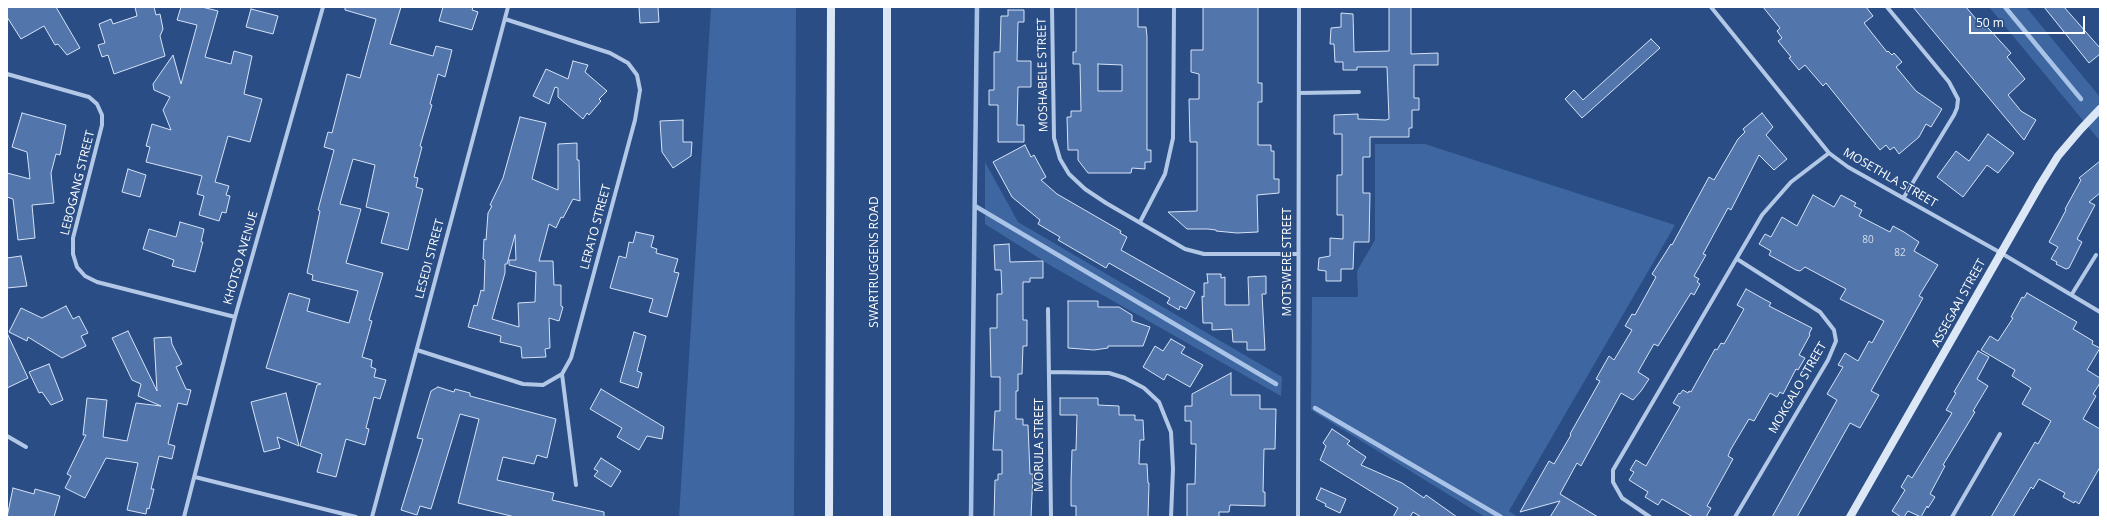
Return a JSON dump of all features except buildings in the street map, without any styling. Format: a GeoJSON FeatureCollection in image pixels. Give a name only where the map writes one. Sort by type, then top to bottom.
{"type":"FeatureCollection","features":[{"type":"Feature","properties":{"kind":"main road"},"geometry":{"type":"LineString","coordinates":[[829,517],[831,7]]}},
{"type":"Feature","properties":{"kind":"main road","name":"SWARTRUGGENS ROAD"},"geometry":{"type":"LineString","coordinates":[[887,7],[887,517]]}},
{"type":"Feature","properties":{"kind":"main road","name":"ASSEGAAI STREET"},"geometry":{"type":"LineString","coordinates":[[1850,517],[2058,156],[2081,128],[2100,109]]}},
{"type":"Feature","properties":{"kind":"street","name":"KHOTSO AVENUE"},"geometry":{"type":"LineString","coordinates":[[184,517],[235,317],[323,7]]}},
{"type":"Feature","properties":{"kind":"street","name":"LESEDI STREET"},"geometry":{"type":"LineString","coordinates":[[372,517],[508,7]]}},
{"type":"Feature","properties":{"kind":"street","name":"MOSHABELE STREET"},"geometry":{"type":"LineString","coordinates":[[1052,7],[1054,138],[1060,158],[1069,174],[1085,189],[1185,249],[1204,254],[1298,254]]}},
{"type":"Feature","properties":{"kind":"street"},"geometry":{"type":"LineString","coordinates":[[1140,222],[1165,174],[1173,138],[1174,7]]}},
{"type":"Feature","properties":{"kind":"street","name":"MOTSWERE STREET"},"geometry":{"type":"LineString","coordinates":[[1298,517],[1299,7]]}},
{"type":"Feature","properties":{"kind":"street","name":"MOSETHLA STREET"},"geometry":{"type":"LineString","coordinates":[[1711,7],[1829,153],[1848,167],[1904,197],[2072,294],[2100,312]]}},
{"type":"Feature","properties":{"kind":"street"},"geometry":{"type":"LineString","coordinates":[[1887,7],[1949,82],[1958,99],[1958,108],[1904,197]]}},
{"type":"Feature","properties":{"kind":"street","name":"LERATO STREET"},"geometry":{"type":"LineString","coordinates":[[505,19],[616,56],[628,62],[637,75],[640,90],[635,120],[571,358],[562,374]]}},
{"type":"Feature","properties":{"kind":"street","name":"LEBOGANG STREET"},"geometry":{"type":"LineString","coordinates":[[7,74],[89,96],[97,104],[102,114],[102,125],[73,238],[73,254],[77,267],[85,276],[97,282],[235,317]]}},
{"type":"Feature","properties":{"kind":"street"},"geometry":{"type":"LineString","coordinates":[[1299,93],[1359,92]]}},
{"type":"Feature","properties":{"kind":"street"},"geometry":{"type":"LineString","coordinates":[[1650,517],[1622,498],[1613,482],[1613,470],[1762,215],[1775,198],[1791,182],[1829,153]]}},
{"type":"Feature","properties":{"kind":"street"},"geometry":{"type":"LineString","coordinates":[[2072,294],[2096,255]]}},
{"type":"Feature","properties":{"kind":"street","name":"MOKGALO STREET"},"geometry":{"type":"LineString","coordinates":[[1735,517],[1831,355],[1836,341],[1834,330],[1820,312],[1737,259]]}},
{"type":"Feature","properties":{"kind":"street","name":"MORULA STREET"},"geometry":{"type":"LineString","coordinates":[[1048,309],[1050,372],[1050,517]]}},
{"type":"Feature","properties":{"kind":"street"},"geometry":{"type":"LineString","coordinates":[[417,350],[523,384],[543,385],[562,374],[576,485]]}},
{"type":"Feature","properties":{"kind":"street"},"geometry":{"type":"LineString","coordinates":[[1050,372],[1109,373],[1125,378],[1144,388],[1159,402],[1171,432],[1173,469],[1171,517]]}},
{"type":"Feature","properties":{"kind":"street"},"geometry":{"type":"LineString","coordinates":[[1952,517],[2000,434]]}},
{"type":"Feature","properties":{"kind":"street"},"geometry":{"type":"LineString","coordinates":[[7,436],[26,447]]}},
{"type":"Feature","properties":{"kind":"street"},"geometry":{"type":"LineString","coordinates":[[195,477],[356,517]]}},
{"type":"Feature","properties":{"kind":"shaded area"},"geometry":{"type":"Polygon","coordinates":[[[711,7],[796,7],[794,517],[679,517],[711,7]]]}},
{"type":"Feature","properties":{"kind":"shaded area"},"geometry":{"type":"Polygon","coordinates":[[[1989,7],[2026,7],[2100,97],[2100,141],[1989,7]]]}},
{"type":"Feature","properties":{"kind":"shaded area"},"geometry":{"type":"Polygon","coordinates":[[[1375,144],[1425,144],[1675,225],[1509,511],[1518,517],[1485,517],[1311,410],[1312,297],[1358,297],[1357,271],[1375,240],[1375,144]]]}},
{"type":"Feature","properties":{"kind":"shaded area"},"geometry":{"type":"Polygon","coordinates":[[[985,162],[1018,222],[1282,377],[1281,396],[1053,267],[985,224],[985,162]]]}},
{"type":"Feature","properties":{"kind":"waterway"},"geometry":{"type":"LineString","coordinates":[[971,517],[977,7]]}},
{"type":"Feature","properties":{"kind":"waterway"},"geometry":{"type":"LineString","coordinates":[[2005,7],[2081,99]]}},
{"type":"Feature","properties":{"kind":"waterway"},"geometry":{"type":"LineString","coordinates":[[975,206],[1276,384]]}},
{"type":"Feature","properties":{"kind":"waterway"},"geometry":{"type":"LineString","coordinates":[[1315,408],[1501,517]]}}]}
